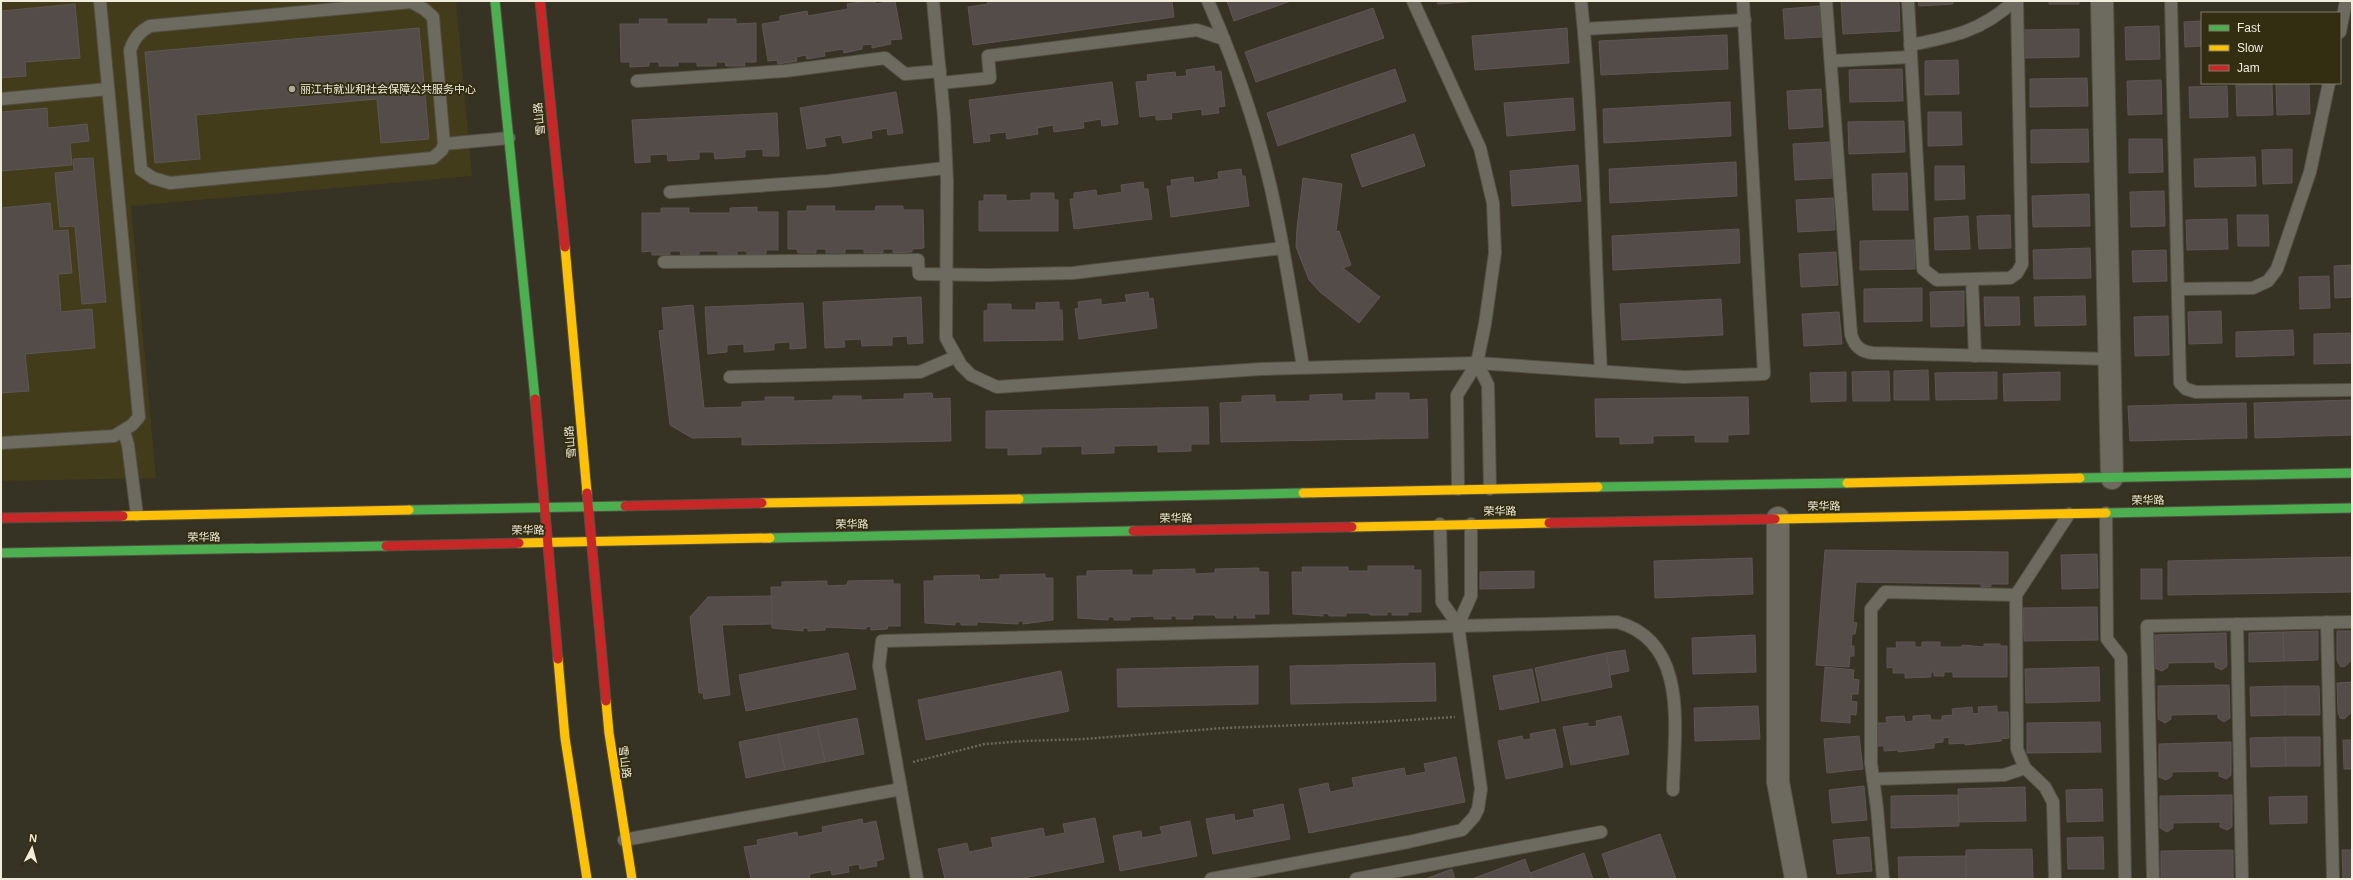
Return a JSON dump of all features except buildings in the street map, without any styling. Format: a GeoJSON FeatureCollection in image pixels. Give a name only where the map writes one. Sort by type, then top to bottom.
{"type":"FeatureCollection","features":[{"type":"Feature","properties":{"kind":"street"},"geometry":{"type":"LineString","coordinates":[[495,1],[565,738],[586,879]]}},
{"type":"Feature","properties":{"kind":"street","name":"雪山路"},"geometry":{"type":"LineString","coordinates":[[540,1],[609,733],[624,840],[632,879]]}},
{"type":"Feature","properties":{"kind":"street"},"geometry":{"type":"LineString","coordinates":[[2102,1],[2112,478]]}},
{"type":"Feature","properties":{"kind":"street","name":"荣华路"},"geometry":{"type":"LineString","coordinates":[[1,518],[2352,473]]}},
{"type":"Feature","properties":{"kind":"street","name":"荣华路"},"geometry":{"type":"LineString","coordinates":[[1,553],[1440,524],[2352,508]]}},
{"type":"Feature","properties":{"kind":"street"},"geometry":{"type":"LineString","coordinates":[[1778,518],[1778,782],[1796,879]]}},
{"type":"Feature","properties":{"kind":"lane"},"geometry":{"type":"LineString","coordinates":[[1,443],[103,437],[124,431],[140,417],[100,1]]}},
{"type":"Feature","properties":{"kind":"lane"},"geometry":{"type":"LineString","coordinates":[[933,1],[941,77],[946,168],[946,338],[954,357],[971,375],[997,387],[1129,376],[1303,367],[1477,363],[1684,377],[1764,374],[1743,1]]}},
{"type":"Feature","properties":{"kind":"lane"},"geometry":{"type":"LineString","coordinates":[[1208,1],[1224,39],[1263,160],[1283,248],[1303,367]]}},
{"type":"Feature","properties":{"kind":"lane"},"geometry":{"type":"LineString","coordinates":[[1413,1],[1470,122],[1480,148],[1492,196],[1495,228],[1495,253],[1485,324],[1477,363],[1457,395],[1458,489]]}},
{"type":"Feature","properties":{"kind":"lane"},"geometry":{"type":"LineString","coordinates":[[1581,1],[1590,81],[1594,233],[1601,371]]}},
{"type":"Feature","properties":{"kind":"lane"},"geometry":{"type":"LineString","coordinates":[[1826,1],[1853,340],[1856,346],[1866,352],[2110,359]]}},
{"type":"Feature","properties":{"kind":"lane"},"geometry":{"type":"LineString","coordinates":[[1908,1],[1923,268],[1937,280],[2010,278],[2017,273],[2022,264],[2017,1]]}},
{"type":"Feature","properties":{"kind":"lane"},"geometry":{"type":"LineString","coordinates":[[1831,61],[1911,51],[1958,36],[1990,20],[2014,1]]}},
{"type":"Feature","properties":{"kind":"lane"},"geometry":{"type":"LineString","coordinates":[[2171,1],[2180,383],[2186,389],[2196,392],[2352,390]]}},
{"type":"Feature","properties":{"kind":"lane"},"geometry":{"type":"LineString","coordinates":[[2341,27],[2346,1]]}},
{"type":"Feature","properties":{"kind":"lane"},"geometry":{"type":"LineString","coordinates":[[411,2],[424,9],[433,17],[444,144],[438,155],[428,160],[170,183],[161,181],[141,170],[130,50],[137,35],[150,26],[411,2]]}},
{"type":"Feature","properties":{"kind":"lane"},"geometry":{"type":"LineString","coordinates":[[1584,29],[1744,20]]}},
{"type":"Feature","properties":{"kind":"lane"},"geometry":{"type":"LineString","coordinates":[[637,81],[785,71],[885,58],[905,74],[941,77],[990,78],[988,56],[1197,30],[1224,39]]}},
{"type":"Feature","properties":{"kind":"lane"},"geometry":{"type":"LineString","coordinates":[[2178,289],[2253,288],[2268,281],[2277,269],[2310,172],[2329,84]]}},
{"type":"Feature","properties":{"kind":"lane"},"geometry":{"type":"LineString","coordinates":[[1,99],[108,89]]}},
{"type":"Feature","properties":{"kind":"lane"},"geometry":{"type":"LineString","coordinates":[[444,144],[509,138]]}},
{"type":"Feature","properties":{"kind":"lane"},"geometry":{"type":"LineString","coordinates":[[670,192],[828,181],[946,168]]}},
{"type":"Feature","properties":{"kind":"lane"},"geometry":{"type":"LineString","coordinates":[[664,262],[918,260],[918,274],[1073,273],[1283,248]]}},
{"type":"Feature","properties":{"kind":"lane"},"geometry":{"type":"LineString","coordinates":[[1972,279],[1975,356]]}},
{"type":"Feature","properties":{"kind":"lane"},"geometry":{"type":"LineString","coordinates":[[730,377],[920,372],[954,357]]}},
{"type":"Feature","properties":{"kind":"lane"},"geometry":{"type":"LineString","coordinates":[[1477,363],[1488,385],[1490,489]]}},
{"type":"Feature","properties":{"kind":"lane"},"geometry":{"type":"LineString","coordinates":[[124,431],[128,445],[137,515]]}},
{"type":"Feature","properties":{"kind":"lane"},"geometry":{"type":"LineString","coordinates":[[2106,513],[2107,639],[2121,657],[2125,879]]}},
{"type":"Feature","properties":{"kind":"lane"},"geometry":{"type":"LineString","coordinates":[[2055,879],[2053,802],[2045,787],[2025,768],[2017,749],[2016,595],[2069,514]]}},
{"type":"Feature","properties":{"kind":"lane"},"geometry":{"type":"LineString","coordinates":[[1211,879],[1408,842],[1462,830],[1474,817],[1481,800],[1458,625],[1442,602],[1440,524]]}},
{"type":"Feature","properties":{"kind":"lane"},"geometry":{"type":"LineString","coordinates":[[1458,625],[1471,596],[1470,524]]}},
{"type":"Feature","properties":{"kind":"lane"},"geometry":{"type":"LineString","coordinates":[[1883,879],[1871,762],[1869,615],[1874,603],[1885,592],[2016,595]]}},
{"type":"Feature","properties":{"kind":"lane"},"geometry":{"type":"LineString","coordinates":[[917,879],[879,666],[882,641],[1607,621],[1628,624],[1646,634],[1659,650],[1672,684],[1673,790]]}},
{"type":"Feature","properties":{"kind":"lane"},"geometry":{"type":"LineString","coordinates":[[2327,622],[2333,879]]}},
{"type":"Feature","properties":{"kind":"lane"},"geometry":{"type":"LineString","coordinates":[[2153,879],[2147,626],[2352,622]]}},
{"type":"Feature","properties":{"kind":"lane"},"geometry":{"type":"LineString","coordinates":[[2237,624],[2243,878]]}},
{"type":"Feature","properties":{"kind":"lane"},"geometry":{"type":"LineString","coordinates":[[1873,779],[2004,775],[2025,768]]}},
{"type":"Feature","properties":{"kind":"lane"},"geometry":{"type":"LineString","coordinates":[[624,840],[901,789]]}},
{"type":"Feature","properties":{"kind":"lane"},"geometry":{"type":"LineString","coordinates":[[1356,879],[1601,832]]}},
{"type":"Feature","properties":{"kind":"path"},"geometry":{"type":"LineString","coordinates":[[897,766],[985,744],[1084,739],[1224,728],[1377,722],[1470,716]]}},
{"type":"Feature","properties":{"kind":"shaded area"},"geometry":{"type":"Polygon","coordinates":[[[1,1],[456,1],[472,176],[131,206],[156,478],[1,481],[1,1]]]}},
{"type":"Feature","properties":{"kind":"traffic: fast"},"geometry":{"type":"LineString","coordinates":[[495,1],[535,399]]}},
{"type":"Feature","properties":{"kind":"traffic: fast"},"geometry":{"type":"LineString","coordinates":[[2080,478],[2352,473]]}},
{"type":"Feature","properties":{"kind":"traffic: fast"},"geometry":{"type":"LineString","coordinates":[[1598,487],[1847,483]]}},
{"type":"Feature","properties":{"kind":"traffic: fast"},"geometry":{"type":"LineString","coordinates":[[1019,499],[1303,493]]}},
{"type":"Feature","properties":{"kind":"traffic: fast"},"geometry":{"type":"LineString","coordinates":[[409,510],[625,506]]}},
{"type":"Feature","properties":{"kind":"traffic: fast"},"geometry":{"type":"LineString","coordinates":[[2106,513],[2352,508]]}},
{"type":"Feature","properties":{"kind":"traffic: fast"},"geometry":{"type":"LineString","coordinates":[[770,538],[1133,531]]}},
{"type":"Feature","properties":{"kind":"traffic: fast"},"geometry":{"type":"LineString","coordinates":[[1,553],[386,546]]}},
{"type":"Feature","properties":{"kind":"traffic: slow"},"geometry":{"type":"LineString","coordinates":[[565,247],[587,493]]}},
{"type":"Feature","properties":{"kind":"traffic: slow"},"geometry":{"type":"LineString","coordinates":[[1847,483],[2080,478]]}},
{"type":"Feature","properties":{"kind":"traffic: slow"},"geometry":{"type":"LineString","coordinates":[[1303,493],[1598,487]]}},
{"type":"Feature","properties":{"kind":"traffic: slow"},"geometry":{"type":"LineString","coordinates":[[762,503],[1019,499]]}},
{"type":"Feature","properties":{"kind":"traffic: slow"},"geometry":{"type":"LineString","coordinates":[[123,516],[409,510]]}},
{"type":"Feature","properties":{"kind":"traffic: slow"},"geometry":{"type":"LineString","coordinates":[[1775,519],[2106,513]]}},
{"type":"Feature","properties":{"kind":"traffic: slow"},"geometry":{"type":"LineString","coordinates":[[1352,527],[1549,523]]}},
{"type":"Feature","properties":{"kind":"traffic: slow"},"geometry":{"type":"LineString","coordinates":[[519,543],[770,538]]}},
{"type":"Feature","properties":{"kind":"traffic: slow"},"geometry":{"type":"LineString","coordinates":[[558,659],[565,738],[587,879]]}},
{"type":"Feature","properties":{"kind":"traffic: slow"},"geometry":{"type":"LineString","coordinates":[[606,701],[609,733],[632,879]]}},
{"type":"Feature","properties":{"kind":"traffic: jam"},"geometry":{"type":"LineString","coordinates":[[540,1],[565,247]]}},
{"type":"Feature","properties":{"kind":"traffic: jam"},"geometry":{"type":"LineString","coordinates":[[535,399],[558,659]]}},
{"type":"Feature","properties":{"kind":"traffic: jam"},"geometry":{"type":"LineString","coordinates":[[587,493],[606,701]]}},
{"type":"Feature","properties":{"kind":"traffic: jam"},"geometry":{"type":"LineString","coordinates":[[625,506],[762,503]]}},
{"type":"Feature","properties":{"kind":"traffic: jam"},"geometry":{"type":"LineString","coordinates":[[1,518],[123,516]]}},
{"type":"Feature","properties":{"kind":"traffic: jam"},"geometry":{"type":"LineString","coordinates":[[1549,523],[1775,519]]}},
{"type":"Feature","properties":{"kind":"traffic: jam"},"geometry":{"type":"LineString","coordinates":[[1133,531],[1352,527]]}},
{"type":"Feature","properties":{"kind":"traffic: jam"},"geometry":{"type":"LineString","coordinates":[[386,546],[519,543]]}},
{"type":"Feature","properties":{"kind":"place","name":"丽江市就业和社会保障公共服务中心"},"geometry":{"type":"Point","coordinates":[292,89]}}]}
